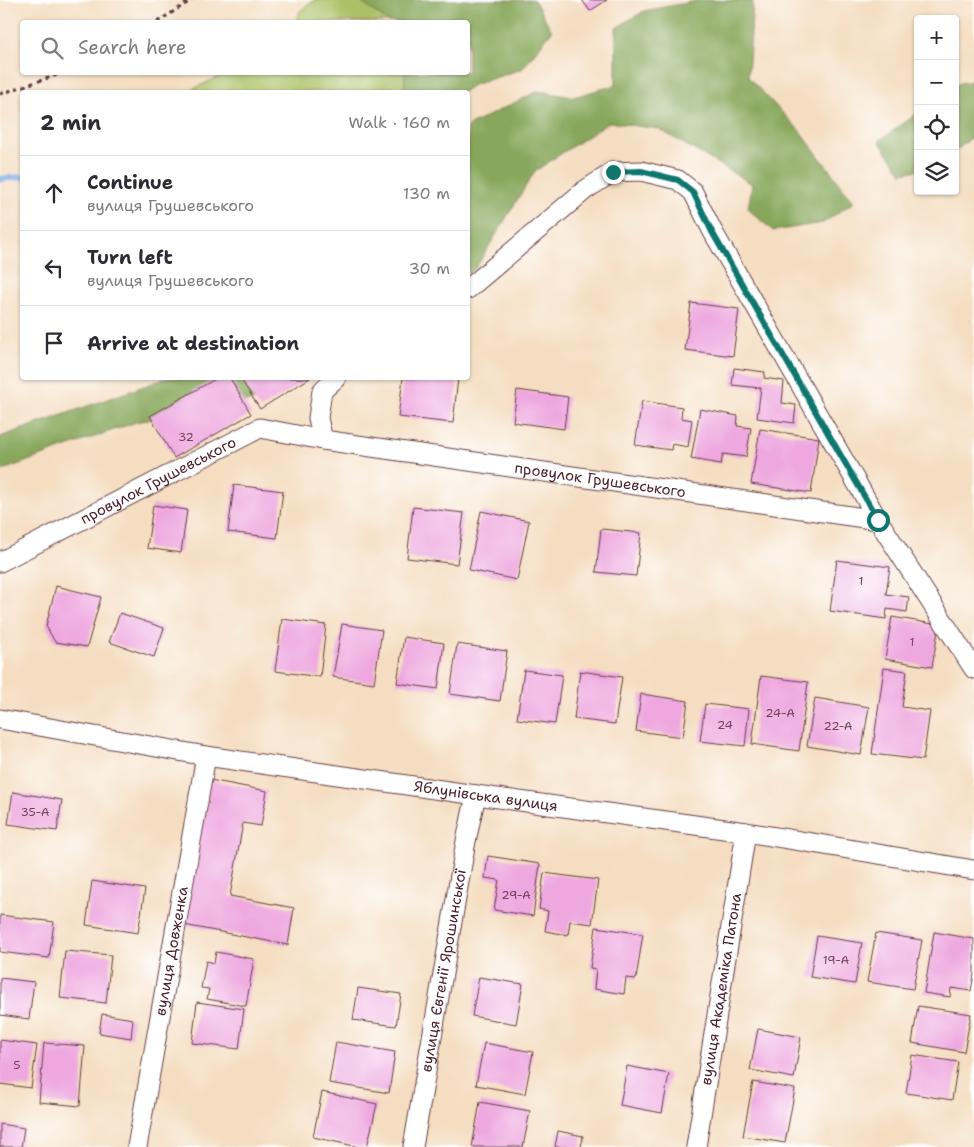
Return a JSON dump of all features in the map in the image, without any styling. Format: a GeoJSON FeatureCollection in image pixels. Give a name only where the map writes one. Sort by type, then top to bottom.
{"type":"FeatureCollection","features":[{"type":"Feature","properties":{"kind":"street"},"geometry":{"type":"LineString","coordinates":[[470,287],[585,190],[613,172],[641,171],[678,180],[693,192],[712,232],[878,520],[974,669]]}},
{"type":"Feature","properties":{"kind":"street"},"geometry":{"type":"LineString","coordinates":[[323,440],[318,418],[322,391],[334,380]]}},
{"type":"Feature","properties":{"kind":"street","name":"провулок Грушевського"},"geometry":{"type":"LineString","coordinates":[[0,562],[260,428],[323,440],[878,520]]}},
{"type":"Feature","properties":{"kind":"street","name":"Яблунівська вулиця"},"geometry":{"type":"LineString","coordinates":[[0,719],[206,756],[746,832],[974,870]]}},
{"type":"Feature","properties":{"kind":"street","name":"вулиця Довженка"},"geometry":{"type":"LineString","coordinates":[[137,1147],[206,756]]}},
{"type":"Feature","properties":{"kind":"street","name":"вулиця Євгенії Ярошинської"},"geometry":{"type":"LineString","coordinates":[[413,1147],[476,795]]}},
{"type":"Feature","properties":{"kind":"street","name":"вулиця Академіка Патона"},"geometry":{"type":"LineString","coordinates":[[696,1147],[746,832]]}},
{"type":"Feature","properties":{"kind":"path"},"geometry":{"type":"LineString","coordinates":[[160,20],[192,0]]}},
{"type":"Feature","properties":{"kind":"path"},"geometry":{"type":"LineString","coordinates":[[0,94],[57,75]]}},
{"type":"Feature","properties":{"kind":"green space"},"geometry":{"type":"Polygon","coordinates":[[[314,0],[358,0],[386,20],[296,20],[300,11],[314,0]]]}},
{"type":"Feature","properties":{"kind":"green space"},"geometry":{"type":"Polygon","coordinates":[[[358,0],[534,0],[552,31],[522,69],[473,85],[466,90],[404,90],[405,75],[470,75],[470,20],[386,20],[358,0]]]}},
{"type":"Feature","properties":{"kind":"green space"},"geometry":{"type":"Polygon","coordinates":[[[701,0],[753,1],[748,77],[799,130],[854,202],[823,223],[773,231],[748,209],[752,184],[659,129],[609,122],[535,171],[475,269],[470,273],[470,125],[538,91],[573,97],[616,85],[616,28],[644,11],[701,0]]]}},
{"type":"Feature","properties":{"kind":"green space"},"geometry":{"type":"Polygon","coordinates":[[[223,75],[405,75],[404,90],[190,90],[223,75]]]}},
{"type":"Feature","properties":{"kind":"green space"},"geometry":{"type":"Polygon","coordinates":[[[974,81],[974,135],[959,148],[959,84],[974,81]]]}},
{"type":"Feature","properties":{"kind":"green space"},"geometry":{"type":"Polygon","coordinates":[[[914,116],[914,171],[902,173],[879,141],[914,116]]]}},
{"type":"Feature","properties":{"kind":"green space"},"geometry":{"type":"Polygon","coordinates":[[[161,380],[300,380],[273,397],[136,422],[0,471],[0,437],[161,380]]]}},
{"type":"Feature","properties":{"kind":"building"},"geometry":{"type":"Polygon","coordinates":[[[582,0],[607,0],[590,11],[582,0]]]}},
{"type":"Feature","properties":{"kind":"building"},"geometry":{"type":"Polygon","coordinates":[[[691,303],[739,309],[733,356],[685,350],[691,303]]]}},
{"type":"Feature","properties":{"kind":"building"},"geometry":{"type":"Polygon","coordinates":[[[734,368],[765,372],[764,378],[784,381],[782,403],[796,405],[794,423],[757,418],[761,388],[732,385],[734,368]]]}},
{"type":"Feature","properties":{"kind":"building"},"geometry":{"type":"Polygon","coordinates":[[[213,380],[231,380],[251,414],[174,458],[150,416],[213,380]]]}},
{"type":"Feature","properties":{"kind":"building"},"geometry":{"type":"Polygon","coordinates":[[[241,380],[307,380],[260,409],[241,380]]]}},
{"type":"Feature","properties":{"kind":"building"},"geometry":{"type":"Polygon","coordinates":[[[403,380],[458,380],[453,423],[398,417],[403,380]]]}},
{"type":"Feature","properties":{"kind":"building"},"geometry":{"type":"Polygon","coordinates":[[[517,390],[568,397],[564,429],[513,422],[517,390]]]}},
{"type":"Feature","properties":{"kind":"building"},"geometry":{"type":"Polygon","coordinates":[[[642,401],[682,407],[681,418],[692,420],[688,447],[672,444],[671,450],[635,445],[642,401]]]}},
{"type":"Feature","properties":{"kind":"building"},"geometry":{"type":"Polygon","coordinates":[[[700,409],[738,416],[737,426],[751,428],[746,457],[723,454],[721,464],[691,459],[700,409]]]}},
{"type":"Feature","properties":{"kind":"building"},"geometry":{"type":"Polygon","coordinates":[[[760,429],[819,438],[811,493],[751,484],[760,429]]]}},
{"type":"Feature","properties":{"kind":"building"},"geometry":{"type":"Polygon","coordinates":[[[234,485],[283,491],[277,538],[228,532],[234,485]]]}},
{"type":"Feature","properties":{"kind":"building"},"geometry":{"type":"Polygon","coordinates":[[[153,505],[187,510],[181,553],[147,548],[153,505]]]}},
{"type":"Feature","properties":{"kind":"building"},"geometry":{"type":"Polygon","coordinates":[[[413,507],[464,513],[457,564],[407,558],[413,507]]]}},
{"type":"Feature","properties":{"kind":"building"},"geometry":{"type":"Polygon","coordinates":[[[481,511],[529,521],[517,580],[469,570],[481,511]]]}},
{"type":"Feature","properties":{"kind":"building"},"geometry":{"type":"Polygon","coordinates":[[[601,529],[641,533],[636,576],[596,572],[601,529]]]}},
{"type":"Feature","properties":{"kind":"building"},"geometry":{"type":"Polygon","coordinates":[[[837,560],[890,567],[886,594],[909,597],[907,612],[887,609],[886,619],[830,611],[837,560]]]}},
{"type":"Feature","properties":{"kind":"building"},"geometry":{"type":"Polygon","coordinates":[[[56,586],[101,597],[87,647],[55,642],[46,626],[56,586]]]}},
{"type":"Feature","properties":{"kind":"building"},"geometry":{"type":"Polygon","coordinates":[[[120,613],[164,628],[154,657],[109,642],[120,613]]]}},
{"type":"Feature","properties":{"kind":"building"},"geometry":{"type":"Polygon","coordinates":[[[892,617],[939,625],[932,667],[885,659],[892,617]]]}},
{"type":"Feature","properties":{"kind":"building"},"geometry":{"type":"Polygon","coordinates":[[[282,619],[326,625],[320,677],[275,671],[282,619]]]}},
{"type":"Feature","properties":{"kind":"building"},"geometry":{"type":"Polygon","coordinates":[[[342,624],[382,630],[374,683],[333,677],[342,624]]]}},
{"type":"Feature","properties":{"kind":"building"},"geometry":{"type":"Polygon","coordinates":[[[404,637],[444,643],[438,689],[397,683],[404,637]]]}},
{"type":"Feature","properties":{"kind":"building"},"geometry":{"type":"Polygon","coordinates":[[[457,644],[507,651],[500,701],[450,694],[457,644]]]}},
{"type":"Feature","properties":{"kind":"building"},"geometry":{"type":"Polygon","coordinates":[[[884,668],[907,671],[902,707],[930,711],[923,760],[872,754],[884,668]]]}},
{"type":"Feature","properties":{"kind":"building"},"geometry":{"type":"Polygon","coordinates":[[[524,670],[562,675],[555,724],[517,719],[524,670]]]}},
{"type":"Feature","properties":{"kind":"building"},"geometry":{"type":"Polygon","coordinates":[[[580,671],[622,677],[615,724],[574,719],[580,671]]]}},
{"type":"Feature","properties":{"kind":"building"},"geometry":{"type":"Polygon","coordinates":[[[761,676],[808,682],[799,751],[752,744],[761,676]]]}},
{"type":"Feature","properties":{"kind":"building"},"geometry":{"type":"Polygon","coordinates":[[[641,694],[688,701],[683,737],[636,731],[641,694]]]}},
{"type":"Feature","properties":{"kind":"building"},"geometry":{"type":"Polygon","coordinates":[[[815,698],[869,707],[861,755],[807,746],[815,698]]]}},
{"type":"Feature","properties":{"kind":"building"},"geometry":{"type":"Polygon","coordinates":[[[705,704],[749,709],[745,746],[700,741],[705,704]]]}},
{"type":"Feature","properties":{"kind":"building"},"geometry":{"type":"Polygon","coordinates":[[[210,780],[267,791],[261,826],[243,823],[230,896],[294,908],[288,945],[184,925],[210,780]]]}},
{"type":"Feature","properties":{"kind":"building"},"geometry":{"type":"Polygon","coordinates":[[[13,792],[62,800],[57,831],[8,824],[13,792]]]}},
{"type":"Feature","properties":{"kind":"building"},"geometry":{"type":"Polygon","coordinates":[[[488,856],[540,864],[533,916],[494,910],[499,880],[485,878],[488,856]]]}},
{"type":"Feature","properties":{"kind":"building"},"geometry":{"type":"Polygon","coordinates":[[[544,873],[598,880],[592,924],[570,921],[568,935],[545,931],[548,911],[539,909],[544,873]]]}},
{"type":"Feature","properties":{"kind":"building"},"geometry":{"type":"Polygon","coordinates":[[[92,881],[145,889],[138,933],[86,925],[92,881]]]}},
{"type":"Feature","properties":{"kind":"building"},"geometry":{"type":"Polygon","coordinates":[[[0,915],[54,922],[49,958],[0,952],[0,915]]]}},
{"type":"Feature","properties":{"kind":"building"},"geometry":{"type":"Polygon","coordinates":[[[596,927],[643,934],[636,979],[626,978],[624,994],[594,989],[596,969],[590,968],[596,927]]]}},
{"type":"Feature","properties":{"kind":"building"},"geometry":{"type":"Polygon","coordinates":[[[934,932],[974,939],[974,974],[971,991],[951,988],[950,997],[924,993],[934,932]]]}},
{"type":"Feature","properties":{"kind":"building"},"geometry":{"type":"Polygon","coordinates":[[[876,933],[922,940],[913,989],[867,982],[876,933]]]}},
{"type":"Feature","properties":{"kind":"building"},"geometry":{"type":"Polygon","coordinates":[[[817,936],[862,943],[855,984],[810,977],[817,936]]]}},
{"type":"Feature","properties":{"kind":"building"},"geometry":{"type":"Polygon","coordinates":[[[65,951],[111,955],[106,1003],[60,998],[65,951]]]}},
{"type":"Feature","properties":{"kind":"building"},"geometry":{"type":"Polygon","coordinates":[[[216,952],[254,959],[246,1006],[207,999],[209,989],[201,988],[206,961],[214,963],[216,952]]]}},
{"type":"Feature","properties":{"kind":"building"},"geometry":{"type":"Polygon","coordinates":[[[479,977],[523,984],[516,1024],[472,1016],[479,977]]]}},
{"type":"Feature","properties":{"kind":"building"},"geometry":{"type":"Polygon","coordinates":[[[0,978],[34,982],[29,1019],[0,1015],[0,978]]]}},
{"type":"Feature","properties":{"kind":"building"},"geometry":{"type":"Polygon","coordinates":[[[358,988],[401,994],[396,1026],[353,1020],[358,988]]]}},
{"type":"Feature","properties":{"kind":"building"},"geometry":{"type":"Polygon","coordinates":[[[197,1002],[244,1009],[239,1049],[192,1043],[197,1002]]]}},
{"type":"Feature","properties":{"kind":"building"},"geometry":{"type":"Polygon","coordinates":[[[918,1006],[971,1014],[964,1052],[912,1043],[918,1006]]]}},
{"type":"Feature","properties":{"kind":"building"},"geometry":{"type":"Polygon","coordinates":[[[102,1014],[133,1019],[131,1038],[99,1033],[102,1014]]]}},
{"type":"Feature","properties":{"kind":"building"},"geometry":{"type":"Polygon","coordinates":[[[758,1029],[801,1037],[794,1078],[750,1070],[758,1029]]]}},
{"type":"Feature","properties":{"kind":"building"},"geometry":{"type":"Polygon","coordinates":[[[0,1040],[37,1045],[31,1088],[0,1084],[0,1040]]]}},
{"type":"Feature","properties":{"kind":"building"},"geometry":{"type":"Polygon","coordinates":[[[336,1042],[395,1052],[389,1093],[329,1083],[336,1042]]]}},
{"type":"Feature","properties":{"kind":"building"},"geometry":{"type":"Polygon","coordinates":[[[44,1043],[85,1046],[80,1106],[39,1102],[44,1043]]]}},
{"type":"Feature","properties":{"kind":"building"},"geometry":{"type":"Polygon","coordinates":[[[484,1043],[533,1052],[525,1094],[476,1085],[484,1043]]]}},
{"type":"Feature","properties":{"kind":"building"},"geometry":{"type":"Polygon","coordinates":[[[912,1055],[958,1062],[952,1100],[906,1093],[912,1055]]]}},
{"type":"Feature","properties":{"kind":"building"},"geometry":{"type":"Polygon","coordinates":[[[627,1066],[669,1074],[662,1113],[620,1105],[627,1066]]]}},
{"type":"Feature","properties":{"kind":"building"},"geometry":{"type":"Polygon","coordinates":[[[753,1082],[795,1089],[785,1143],[743,1136],[753,1082]]]}},
{"type":"Feature","properties":{"kind":"building"},"geometry":{"type":"Polygon","coordinates":[[[322,1092],[377,1104],[367,1147],[313,1137],[322,1092]]]}},
{"type":"Feature","properties":{"kind":"building"},"geometry":{"type":"Polygon","coordinates":[[[480,1102],[530,1111],[523,1147],[472,1147],[480,1102]]]}},
{"type":"Feature","properties":{"kind":"building"},"geometry":{"type":"Polygon","coordinates":[[[0,1124],[24,1128],[21,1147],[0,1147],[0,1124]]]}},
{"type":"Feature","properties":{"kind":"building"},"geometry":{"type":"Polygon","coordinates":[[[558,1131],[583,1136],[581,1147],[555,1147],[558,1131]]]}},
{"type":"Feature","properties":{"kind":"waterway"},"geometry":{"type":"LineString","coordinates":[[0,179],[20,177]]}},
{"type":"Feature","properties":{"kind":"route"},"geometry":{"type":"LineString","coordinates":[[613,172],[641,171],[678,180],[693,192],[712,232],[878,520]]}}]}
